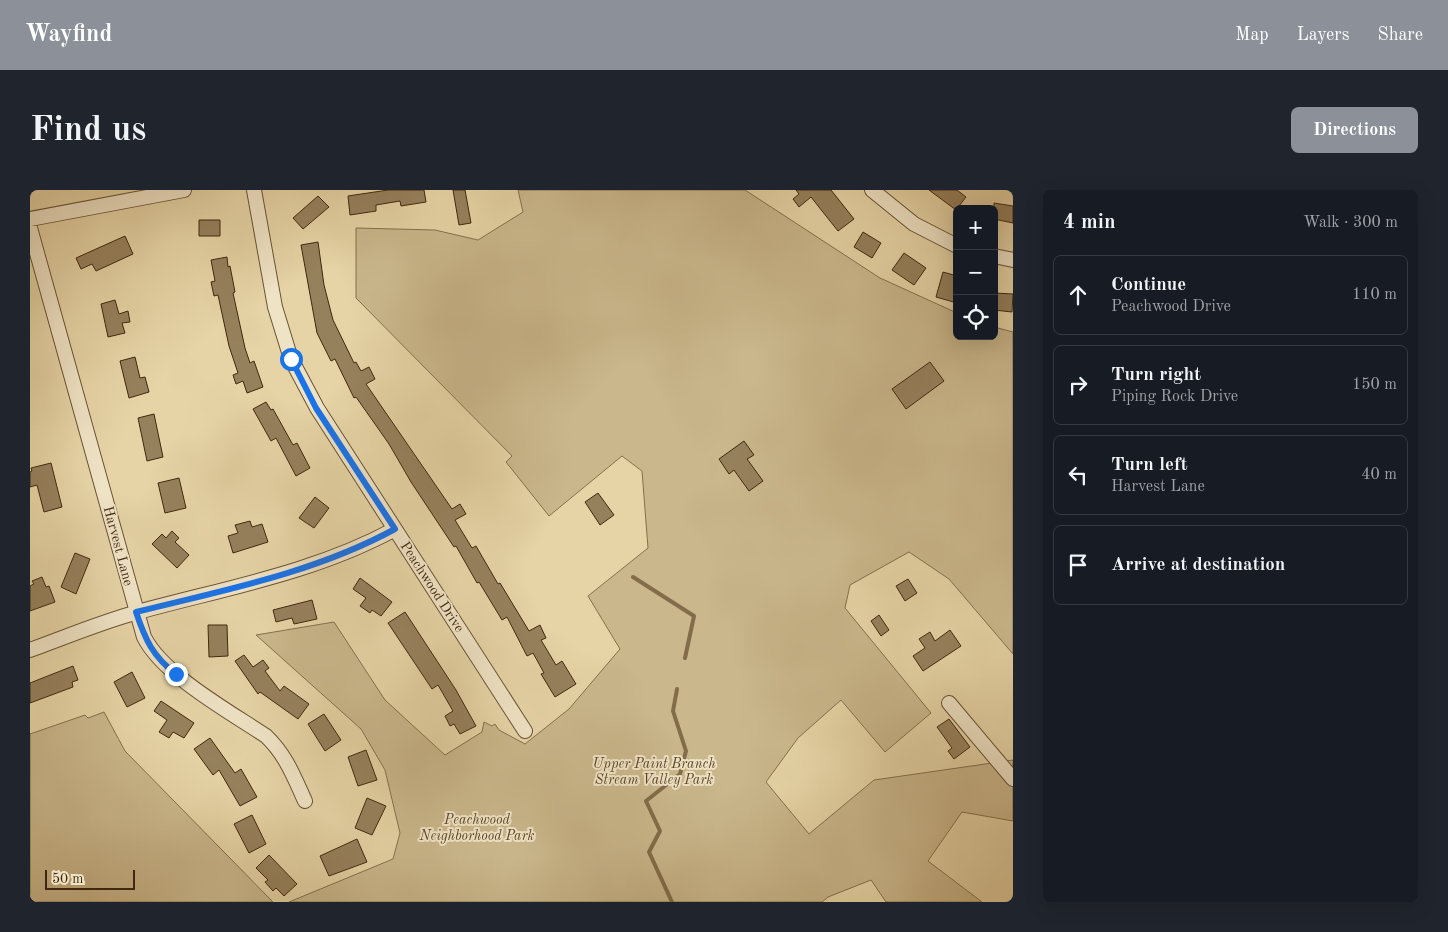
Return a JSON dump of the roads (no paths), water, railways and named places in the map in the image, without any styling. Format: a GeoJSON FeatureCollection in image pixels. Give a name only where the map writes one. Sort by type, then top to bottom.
{"type":"FeatureCollection","features":[{"type":"Feature","properties":{"kind":"street"},"geometry":{"type":"LineString","coordinates":[[30,219],[184,190]]}},
{"type":"Feature","properties":{"kind":"street","name":"Peachwood Drive"},"geometry":{"type":"LineString","coordinates":[[254,190],[275,307],[291,359],[316,408],[525,730]]}},
{"type":"Feature","properties":{"kind":"street"},"geometry":{"type":"LineString","coordinates":[[872,190],[914,224],[953,244]]}},
{"type":"Feature","properties":{"kind":"street","name":"Harvest Lane"},"geometry":{"type":"LineString","coordinates":[[30,228],[144,637],[156,657],[165,666],[266,736],[278,747],[285,757],[306,801]]}},
{"type":"Feature","properties":{"kind":"street"},"geometry":{"type":"LineString","coordinates":[[998,257],[1013,260]]}},
{"type":"Feature","properties":{"kind":"street"},"geometry":{"type":"LineString","coordinates":[[30,650],[136,612],[280,576],[361,546],[395,529]]}},
{"type":"Feature","properties":{"kind":"street"},"geometry":{"type":"LineString","coordinates":[[948,703],[1013,779]]}},
{"type":"Feature","properties":{"kind":"waterway"},"geometry":{"type":"LineString","coordinates":[[633,577],[694,616],[685,658]]}},
{"type":"Feature","properties":{"kind":"waterway"},"geometry":{"type":"LineString","coordinates":[[672,902],[649,852],[660,831],[646,801],[680,774],[686,751],[673,711],[677,689]]}},
{"type":"Feature","properties":{"kind":"park label","name":"Upper Paint Branch Stream Valley Park"},"geometry":{"type":"Point","coordinates":[654,772]}},
{"type":"Feature","properties":{"kind":"park label","name":"Peachwood Neighborhood Park"},"geometry":{"type":"Point","coordinates":[477,828]}}]}
